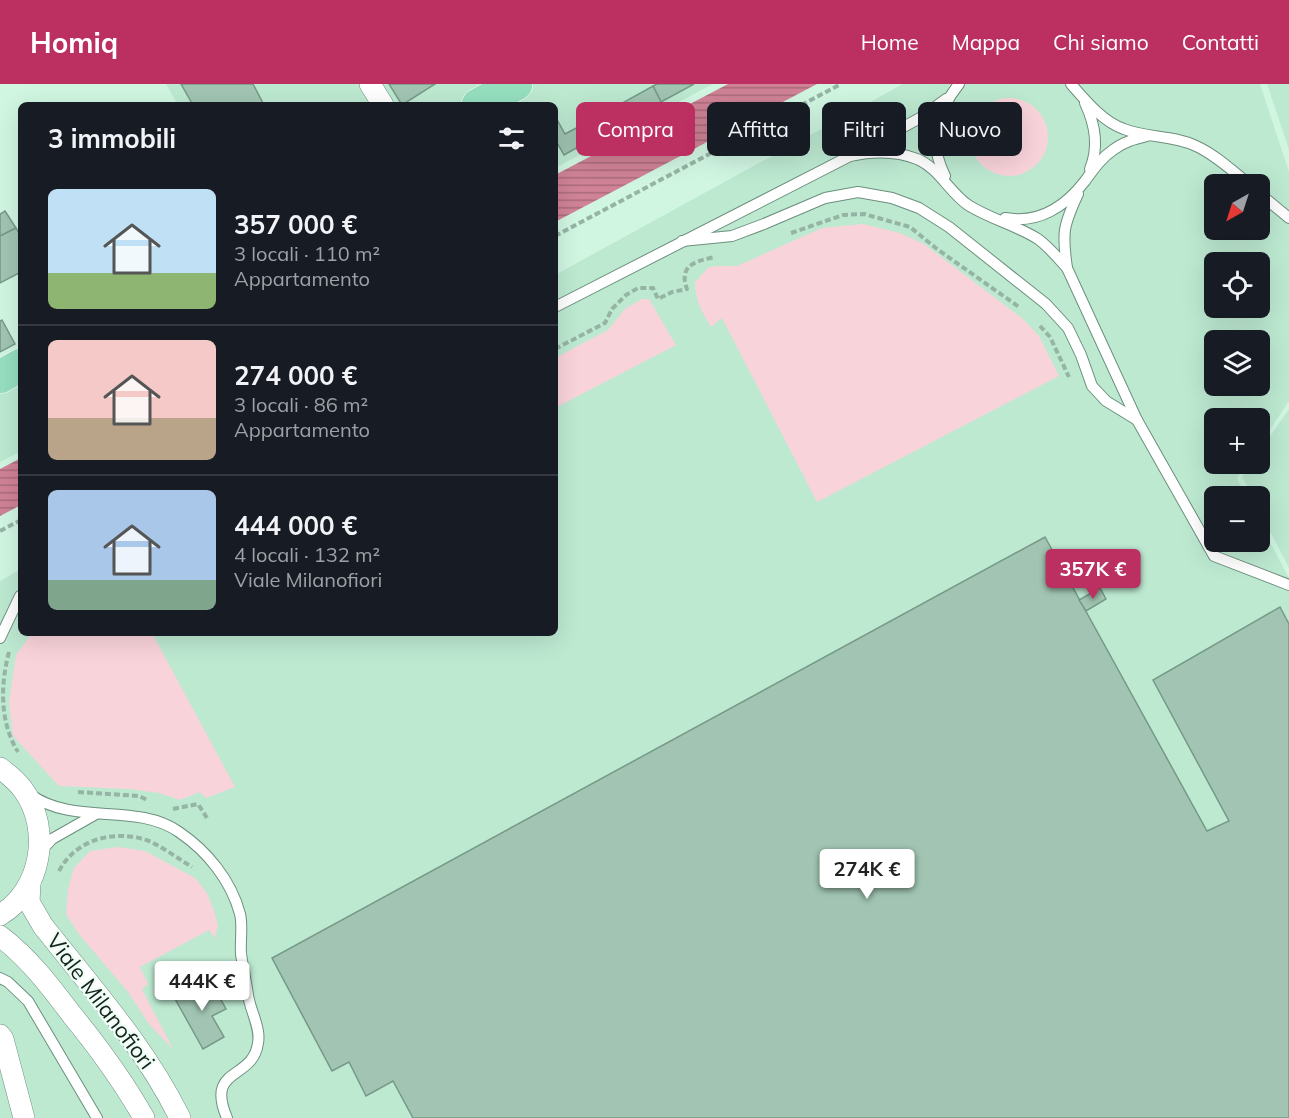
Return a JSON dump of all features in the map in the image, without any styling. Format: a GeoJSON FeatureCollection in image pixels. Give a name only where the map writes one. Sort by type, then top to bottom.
{"type":"FeatureCollection","features":[{"type":"Feature","properties":{"kind":"main road"},"geometry":{"type":"LineString","coordinates":[[483,102],[516,84]]}},
{"type":"Feature","properties":{"kind":"main road"},"geometry":{"type":"LineString","coordinates":[[0,377],[18,367]]}},
{"type":"Feature","properties":{"kind":"street"},"geometry":{"type":"LineString","coordinates":[[370,84],[381,102]]}},
{"type":"Feature","properties":{"kind":"street"},"geometry":{"type":"LineString","coordinates":[[0,767],[24,790],[38,820],[40,852],[30,884],[10,909],[0,915]]}},
{"type":"Feature","properties":{"kind":"street","name":"Viale Milanofiori"},"geometry":{"type":"LineString","coordinates":[[30,884],[29,902],[43,926],[147,1059],[164,1085],[180,1118]]}},
{"type":"Feature","properties":{"kind":"street","name":"Viale Milanofiori"},"geometry":{"type":"LineString","coordinates":[[0,936],[18,950],[52,989],[114,1067],[144,1118]]}},
{"type":"Feature","properties":{"kind":"street"},"geometry":{"type":"LineString","coordinates":[[0,1035],[24,1118]]}},
{"type":"Feature","properties":{"kind":"lane"},"geometry":{"type":"LineString","coordinates":[[906,126],[946,99],[959,84]]}},
{"type":"Feature","properties":{"kind":"lane"},"geometry":{"type":"LineString","coordinates":[[1071,84],[1110,122],[1124,129],[1180,140],[1198,146],[1236,174]]}},
{"type":"Feature","properties":{"kind":"lane"},"geometry":{"type":"LineString","coordinates":[[1083,97],[1092,118],[1096,140],[1092,162],[1064,226],[1067,268],[1137,420],[1214,556],[1289,585]]}},
{"type":"Feature","properties":{"kind":"lane"},"geometry":{"type":"LineString","coordinates":[[946,99],[938,120],[935,142],[939,165],[949,185]]}},
{"type":"Feature","properties":{"kind":"lane"},"geometry":{"type":"LineString","coordinates":[[989,216],[1016,220],[1042,216],[1065,203],[1098,163],[1113,150],[1130,141],[1152,135]]}},
{"type":"Feature","properties":{"kind":"lane"},"geometry":{"type":"LineString","coordinates":[[558,305],[850,156]]}},
{"type":"Feature","properties":{"kind":"lane"},"geometry":{"type":"LineString","coordinates":[[905,156],[931,168],[966,204],[1039,240],[1067,268]]}},
{"type":"Feature","properties":{"kind":"lane"},"geometry":{"type":"LineString","coordinates":[[682,242],[732,236],[764,225],[825,198],[858,192],[892,198],[919,208],[949,227],[1046,304],[1068,328],[1092,386],[1106,401],[1137,420]]}},
{"type":"Feature","properties":{"kind":"lane"},"geometry":{"type":"LineString","coordinates":[[1270,202],[1289,218]]}},
{"type":"Feature","properties":{"kind":"lane"},"geometry":{"type":"LineString","coordinates":[[0,618],[18,598]]}},
{"type":"Feature","properties":{"kind":"lane"},"geometry":{"type":"LineString","coordinates":[[0,638],[18,600]]}},
{"type":"Feature","properties":{"kind":"lane"},"geometry":{"type":"LineString","coordinates":[[24,790],[43,804],[69,811],[157,819],[178,831],[215,864],[231,891],[240,915],[242,955],[258,1042],[254,1056],[227,1079],[221,1088],[221,1104],[227,1118]]}},
{"type":"Feature","properties":{"kind":"lane"},"geometry":{"type":"LineString","coordinates":[[40,852],[58,835],[96,814]]}},
{"type":"Feature","properties":{"kind":"lane"},"geometry":{"type":"LineString","coordinates":[[0,978],[8,982],[28,1001],[97,1118]]}},
{"type":"Feature","properties":{"kind":"path"},"geometry":{"type":"LineString","coordinates":[[558,234],[841,84]]}},
{"type":"Feature","properties":{"kind":"path"},"geometry":{"type":"LineString","coordinates":[[789,234],[843,214],[864,214],[910,227],[937,249],[1022,309]]}},
{"type":"Feature","properties":{"kind":"path"},"geometry":{"type":"LineString","coordinates":[[558,347],[605,323],[612,309],[626,295],[638,288],[653,288],[658,299],[672,292],[687,290],[684,273],[694,262],[719,256]]}},
{"type":"Feature","properties":{"kind":"path"},"geometry":{"type":"LineString","coordinates":[[1038,323],[1050,337],[1070,380],[1088,372]]}},
{"type":"Feature","properties":{"kind":"path"},"geometry":{"type":"LineString","coordinates":[[0,531],[18,522]]}},
{"type":"Feature","properties":{"kind":"path"},"geometry":{"type":"LineString","coordinates":[[10,649],[0,677],[0,722],[9,741],[22,756]]}},
{"type":"Feature","properties":{"kind":"path"},"geometry":{"type":"LineString","coordinates":[[75,792],[139,796],[148,801]]}},
{"type":"Feature","properties":{"kind":"path"},"geometry":{"type":"LineString","coordinates":[[165,808],[174,809],[198,804],[207,818]]}},
{"type":"Feature","properties":{"kind":"path"},"geometry":{"type":"LineString","coordinates":[[57,875],[71,853],[81,845],[95,839],[120,837],[144,839],[193,867]]}},
{"type":"Feature","properties":{"kind":"shaded area"},"geometry":{"type":"Polygon","coordinates":[[[166,84],[493,84],[460,102],[176,102],[166,84]]]}},
{"type":"Feature","properties":{"kind":"shaded area"},"geometry":{"type":"Polygon","coordinates":[[[527,84],[713,84],[679,102],[576,102],[578,156],[558,166],[558,102],[495,102],[527,84]]]}},
{"type":"Feature","properties":{"kind":"shaded area"},"geometry":{"type":"Polygon","coordinates":[[[728,84],[817,84],[783,102],[707,102],[707,142],[695,148],[694,102],[728,84]]]}},
{"type":"Feature","properties":{"kind":"shaded area"},"geometry":{"type":"Polygon","coordinates":[[[903,84],[1260,84],[1289,172],[1289,401],[1270,429],[1270,408],[1204,408],[1204,474],[1240,474],[1237,478],[1241,486],[1204,486],[1204,552],[1270,552],[1270,542],[1289,578],[1289,1118],[0,1118],[0,581],[18,571],[18,636],[558,636],[558,273],[772,156],[810,156],[810,135],[822,128],[822,156],[906,156],[906,102],[870,102],[903,84]]]}},
{"type":"Feature","properties":{"kind":"shaded area"},"geometry":{"type":"Polygon","coordinates":[[[1267,84],[1289,84],[1289,150],[1267,84]]]}},
{"type":"Feature","properties":{"kind":"shaded area"},"geometry":{"type":"Polygon","coordinates":[[[1001,98],[1017,98],[1031,104],[1042,115],[1048,129],[1048,145],[1042,159],[1031,170],[1017,176],[1001,176],[987,170],[975,156],[1022,156],[1022,102],[992,102],[1001,98]]]}},
{"type":"Feature","properties":{"kind":"shaded area"},"geometry":{"type":"Polygon","coordinates":[[[591,156],[680,156],[558,220],[558,173],[591,156]]]}},
{"type":"Feature","properties":{"kind":"shaded area"},"geometry":{"type":"Polygon","coordinates":[[[863,224],[900,233],[924,244],[1023,319],[1039,336],[1059,376],[817,502],[722,318],[711,327],[698,300],[695,282],[708,268],[737,266],[822,228],[863,224]]]}},
{"type":"Feature","properties":{"kind":"shaded area"},"geometry":{"type":"Polygon","coordinates":[[[642,299],[649,299],[676,345],[558,406],[558,356],[608,330],[625,309],[642,299]]]}},
{"type":"Feature","properties":{"kind":"shaded area"},"geometry":{"type":"Polygon","coordinates":[[[18,373],[18,453],[0,462],[0,383],[18,373]]]}},
{"type":"Feature","properties":{"kind":"shaded area"},"geometry":{"type":"Polygon","coordinates":[[[1289,409],[1289,568],[1270,531],[1270,486],[1247,486],[1242,477],[1244,474],[1270,474],[1270,437],[1289,409]]]}},
{"type":"Feature","properties":{"kind":"shaded area"},"geometry":{"type":"Polygon","coordinates":[[[18,460],[18,507],[0,516],[0,469],[18,460]]]}},
{"type":"Feature","properties":{"kind":"shaded area"},"geometry":{"type":"Polygon","coordinates":[[[30,636],[154,636],[235,787],[206,798],[200,792],[180,800],[159,793],[129,789],[59,786],[13,736],[9,702],[16,655],[30,636]]]}},
{"type":"Feature","properties":{"kind":"shaded area"},"geometry":{"type":"Polygon","coordinates":[[[118,847],[145,851],[195,878],[207,893],[214,911],[218,926],[215,938],[209,930],[140,967],[148,984],[142,989],[173,1049],[149,1024],[128,992],[78,933],[66,914],[68,889],[74,868],[90,851],[118,847]]]}},
{"type":"Feature","properties":{"kind":"building"},"geometry":{"type":"Polygon","coordinates":[[[181,84],[253,84],[262,102],[191,102],[181,84]]]}},
{"type":"Feature","properties":{"kind":"building"},"geometry":{"type":"Polygon","coordinates":[[[389,84],[435,84],[407,102],[400,102],[389,84]]]}},
{"type":"Feature","properties":{"kind":"building"},"geometry":{"type":"Polygon","coordinates":[[[657,84],[694,84],[661,102],[653,86],[657,84]]]}},
{"type":"Feature","properties":{"kind":"building"},"geometry":{"type":"Polygon","coordinates":[[[653,86],[661,102],[624,102],[653,86]]]}},
{"type":"Feature","properties":{"kind":"building"},"geometry":{"type":"Polygon","coordinates":[[[558,121],[565,134],[576,128],[576,148],[564,155],[558,144],[558,121]]]}},
{"type":"Feature","properties":{"kind":"building"},"geometry":{"type":"Polygon","coordinates":[[[5,211],[16,228],[0,236],[0,214],[5,211]]]}},
{"type":"Feature","properties":{"kind":"building"},"geometry":{"type":"Polygon","coordinates":[[[16,228],[18,232],[18,274],[0,283],[0,236],[16,228]]]}},
{"type":"Feature","properties":{"kind":"building"},"geometry":{"type":"Polygon","coordinates":[[[2,320],[15,344],[0,352],[0,321],[2,320]]]}},
{"type":"Feature","properties":{"kind":"building"},"geometry":{"type":"Polygon","coordinates":[[[1045,537],[1207,831],[1229,821],[1153,680],[1280,607],[1289,624],[1289,1118],[413,1118],[393,1081],[366,1096],[349,1062],[332,1071],[272,958],[1045,537]]]}},
{"type":"Feature","properties":{"kind":"building"},"geometry":{"type":"Polygon","coordinates":[[[1100,588],[1106,599],[1086,611],[1079,600],[1100,588]]]}},
{"type":"Feature","properties":{"kind":"building"},"geometry":{"type":"Polygon","coordinates":[[[209,978],[226,1009],[212,1016],[224,1037],[203,1049],[174,997],[209,978]]]}}]}
